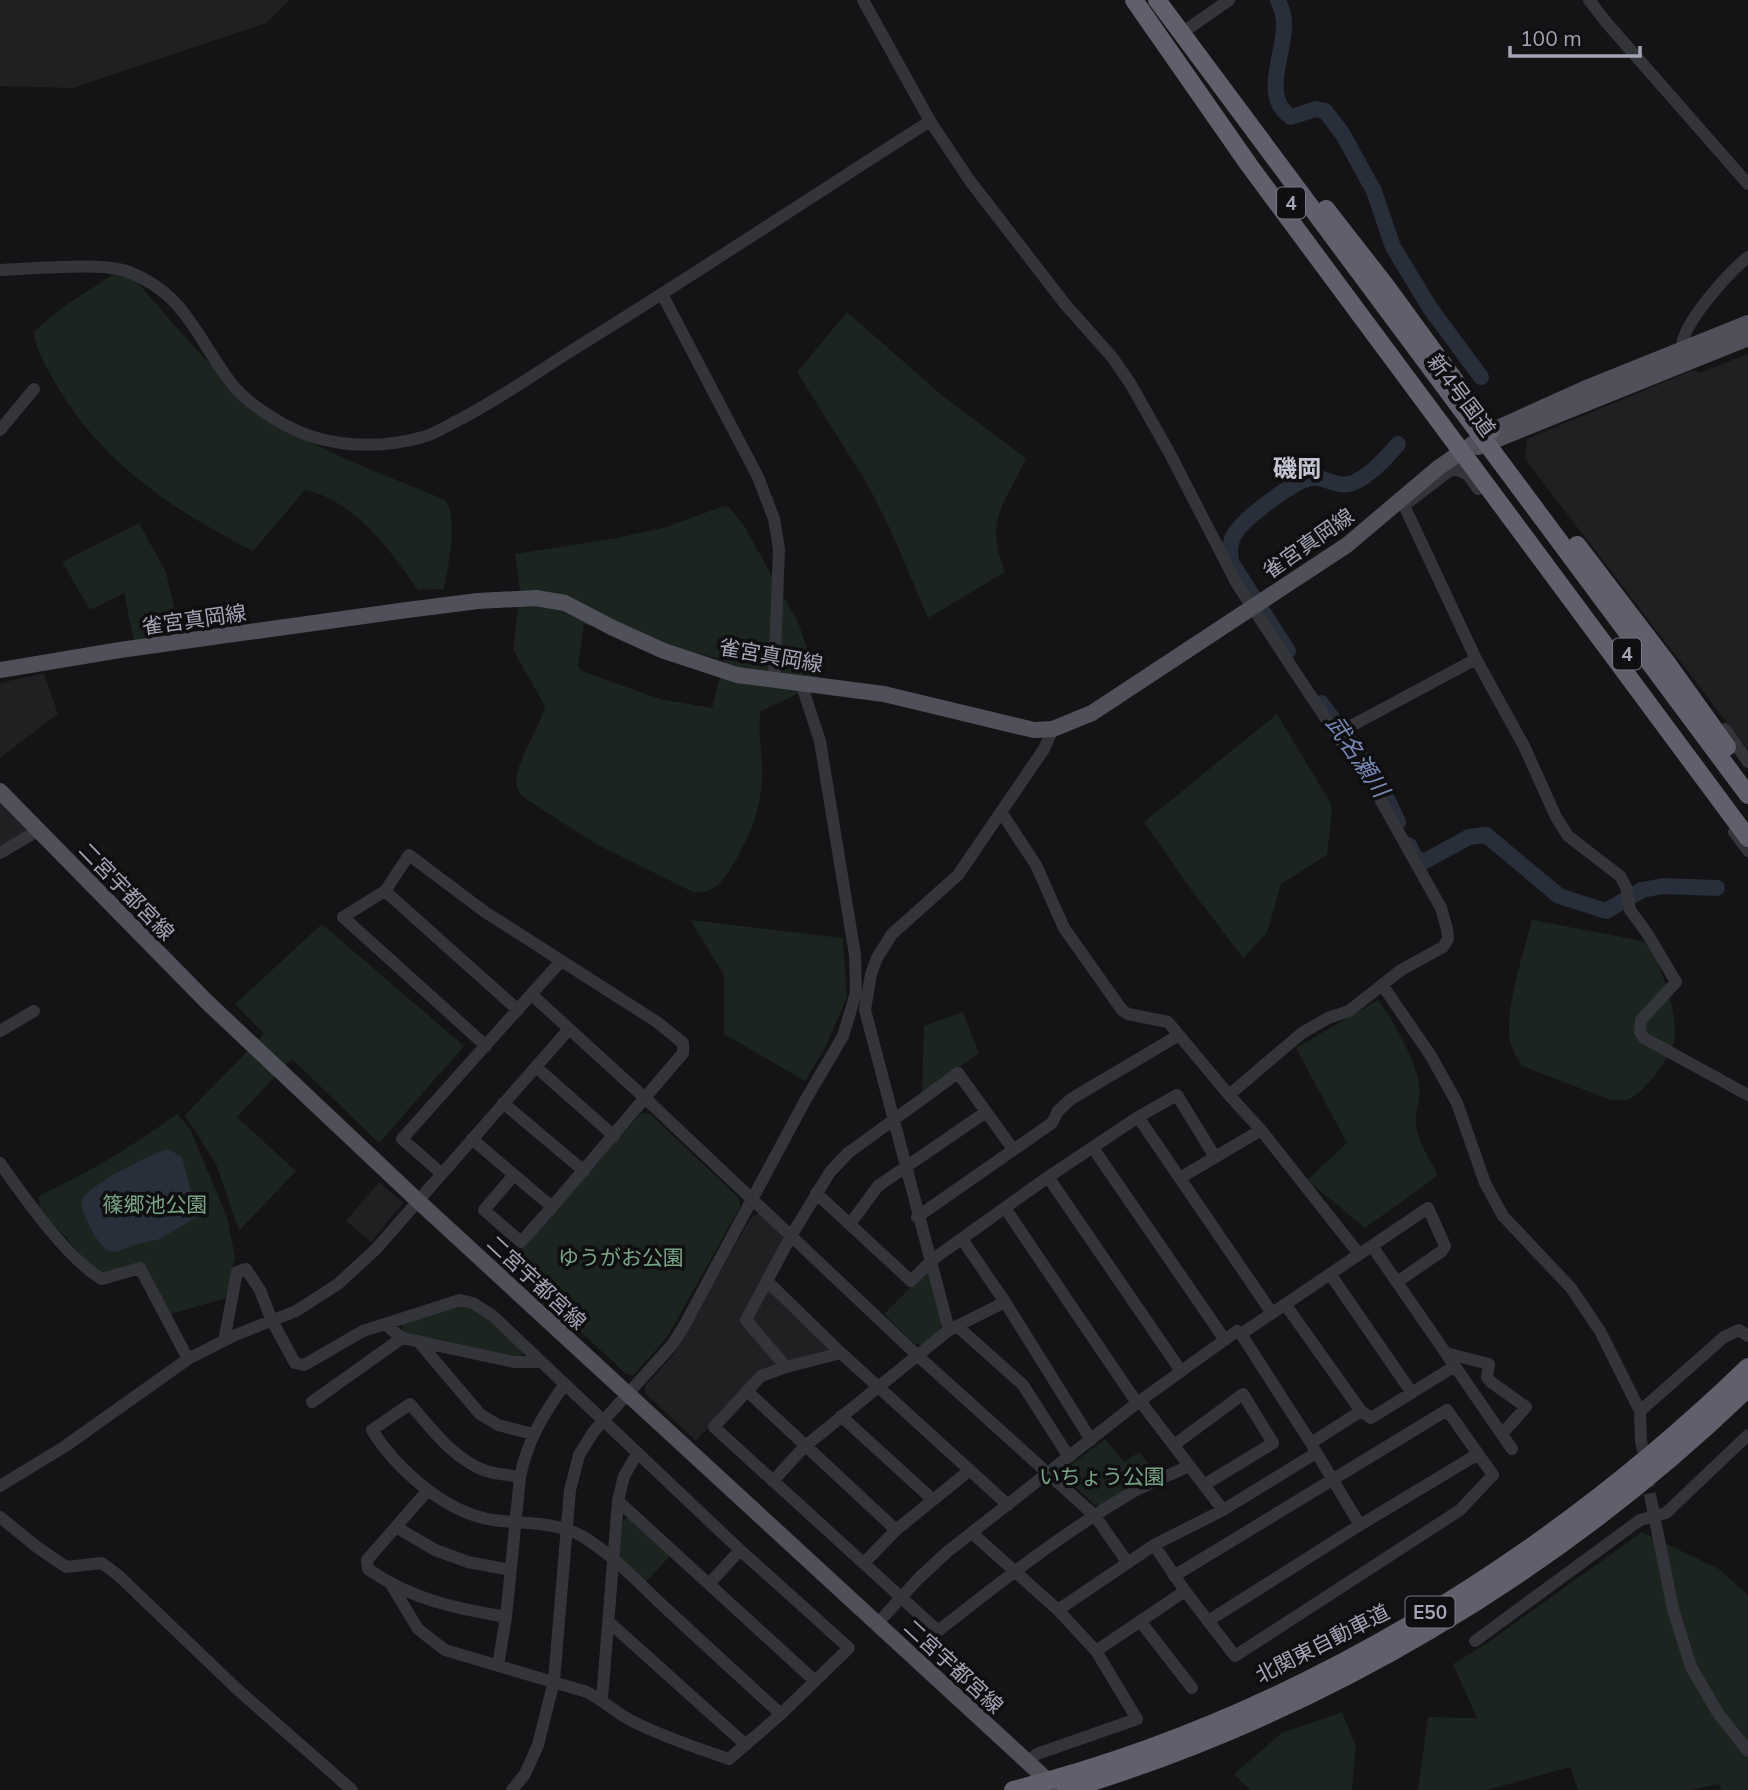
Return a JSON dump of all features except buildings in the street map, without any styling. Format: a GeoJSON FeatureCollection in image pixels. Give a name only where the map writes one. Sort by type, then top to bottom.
{"type":"FeatureCollection","features":[{"type":"Feature","properties":{"kind":"highway","name":"新4号国道"},"geometry":{"type":"LineString","coordinates":[[1136,0],[1748,795]]}},
{"type":"Feature","properties":{"kind":"highway"},"geometry":{"type":"LineString","coordinates":[[1136,0],[1249,165],[1748,838]]}},
{"type":"Feature","properties":{"kind":"highway","name":"新4号国道"},"geometry":{"type":"LineString","coordinates":[[1157,0],[1447,403]]}},
{"type":"Feature","properties":{"kind":"highway"},"geometry":{"type":"LineString","coordinates":[[1166,0],[1386,286],[1748,776]]}},
{"type":"Feature","properties":{"kind":"highway","name":"新4号国道"},"geometry":{"type":"LineString","coordinates":[[1510,487],[1748,818]]}},
{"type":"Feature","properties":{"kind":"highway","name":"北関東自動車道"},"geometry":{"type":"LineString","coordinates":[[1067,1785],[1163,1741],[1232,1714],[1330,1667],[1434,1610],[1555,1530],[1605,1493],[1693,1419],[1748,1367]]}},
{"type":"Feature","properties":{"kind":"highway","name":"北関東自動車道"},"geometry":{"type":"LineString","coordinates":[[1021,1788],[1067,1785],[1171,1755],[1339,1679],[1441,1623],[1500,1586],[1614,1504],[1657,1470],[1748,1388]]}},
{"type":"Feature","properties":{"kind":"main road","name":"雀宮真岡線"},"geometry":{"type":"LineString","coordinates":[[0,670],[120,650],[407,610],[536,597],[574,606],[612,628],[703,665],[737,675],[884,694],[1034,730],[1053,729],[1092,713],[1347,545],[1402,502],[1438,468],[1462,452],[1682,348],[1748,323]]}},
{"type":"Feature","properties":{"kind":"main road","name":"雀宮真岡線"},"geometry":{"type":"LineString","coordinates":[[1495,436],[1748,338]]}},
{"type":"Feature","properties":{"kind":"main road","name":"二宮宇都宮線"},"geometry":{"type":"LineString","coordinates":[[0,792],[207,1002],[417,1200],[1027,1763],[1067,1785]]}},
{"type":"Feature","properties":{"kind":"street"},"geometry":{"type":"LineString","coordinates":[[863,0],[930,121],[970,181],[1130,383],[1237,584],[1370,781],[1441,908],[1448,939],[1443,947],[1401,970],[1349,1011],[1328,1017],[1302,1034],[1229,1095]]}},
{"type":"Feature","properties":{"kind":"street"},"geometry":{"type":"LineString","coordinates":[[1189,28],[1229,0]]}},
{"type":"Feature","properties":{"kind":"street"},"geometry":{"type":"LineString","coordinates":[[1589,0],[1748,184]]}},
{"type":"Feature","properties":{"kind":"street"},"geometry":{"type":"LineString","coordinates":[[0,270],[124,270],[153,284],[187,315],[227,378],[247,400],[275,420],[305,435],[337,443],[396,444],[426,436],[477,411],[930,121]]}},
{"type":"Feature","properties":{"kind":"street"},"geometry":{"type":"LineString","coordinates":[[1682,348],[1685,333],[1717,287],[1748,257]]}},
{"type":"Feature","properties":{"kind":"street"},"geometry":{"type":"LineString","coordinates":[[662,294],[758,477],[774,519],[779,549],[774,680]]}},
{"type":"Feature","properties":{"kind":"street"},"geometry":{"type":"LineString","coordinates":[[0,430],[34,389]]}},
{"type":"Feature","properties":{"kind":"street"},"geometry":{"type":"LineString","coordinates":[[1748,851],[1468,475],[1456,470],[1448,472],[1402,502],[1476,659],[1524,746],[1556,817],[1568,836],[1620,876],[1626,887],[1630,910],[1676,982],[1642,1020],[1640,1032],[1644,1038],[1748,1095]]}},
{"type":"Feature","properties":{"kind":"street"},"geometry":{"type":"LineString","coordinates":[[1673,658],[1748,762]]}},
{"type":"Feature","properties":{"kind":"street"},"geometry":{"type":"LineString","coordinates":[[1336,734],[1476,659]]}},
{"type":"Feature","properties":{"kind":"street"},"geometry":{"type":"LineString","coordinates":[[512,1790],[525,1774],[538,1745],[554,1681],[570,1490],[579,1455],[584,1444],[672,1345],[684,1326],[806,1099],[843,1036],[856,993],[856,964],[820,741],[801,683]]}},
{"type":"Feature","properties":{"kind":"street"},"geometry":{"type":"LineString","coordinates":[[1053,729],[1044,749],[958,875],[892,934],[877,958],[864,1010],[894,1118],[917,1216],[953,1328],[1023,1385],[1069,1457]]}},
{"type":"Feature","properties":{"kind":"street"},"geometry":{"type":"LineString","coordinates":[[1001,812],[1036,865],[1064,928],[1077,950],[1122,1010],[1128,1014],[1168,1022],[1261,1130],[1359,1254]]}},
{"type":"Feature","properties":{"kind":"street"},"geometry":{"type":"LineString","coordinates":[[0,853],[39,830]]}},
{"type":"Feature","properties":{"kind":"street"},"geometry":{"type":"LineString","coordinates":[[486,1046],[343,917],[385,891],[409,855],[485,912],[657,1022],[683,1043],[683,1053],[646,1099],[521,1242],[484,1209],[514,1175]]}},
{"type":"Feature","properties":{"kind":"street"},"geometry":{"type":"LineString","coordinates":[[385,891],[518,1010]]}},
{"type":"Feature","properties":{"kind":"street"},"geometry":{"type":"LineString","coordinates":[[856,964],[866,964],[877,958]]}},
{"type":"Feature","properties":{"kind":"street"},"geometry":{"type":"LineString","coordinates":[[441,1173],[402,1139],[561,961]]}},
{"type":"Feature","properties":{"kind":"street"},"geometry":{"type":"LineString","coordinates":[[1383,986],[1431,1056],[1457,1103],[1485,1183],[1503,1216],[1571,1288],[1600,1331],[1640,1411],[1641,1440]]}},
{"type":"Feature","properties":{"kind":"street"},"geometry":{"type":"LineString","coordinates":[[532,995],[917,1355],[1095,1516],[1128,1563]]}},
{"type":"Feature","properties":{"kind":"street"},"geometry":{"type":"LineString","coordinates":[[0,1031],[34,1011]]}},
{"type":"Feature","properties":{"kind":"street"},"geometry":{"type":"LineString","coordinates":[[0,1486],[64,1447],[188,1359],[296,1311],[350,1274],[376,1249],[569,1029]]}},
{"type":"Feature","properties":{"kind":"street"},"geometry":{"type":"LineString","coordinates":[[917,1216],[1052,1123],[1058,1111],[1071,1099],[1179,1035]]}},
{"type":"Feature","properties":{"kind":"street"},"geometry":{"type":"LineString","coordinates":[[536,1067],[614,1136]]}},
{"type":"Feature","properties":{"kind":"street"},"geometry":{"type":"LineString","coordinates":[[786,1367],[746,1320],[816,1193],[848,1153],[958,1073],[1013,1149]]}},
{"type":"Feature","properties":{"kind":"street"},"geometry":{"type":"LineString","coordinates":[[816,1193],[911,1281],[932,1259],[1048,1177],[1138,1117],[1177,1096],[1215,1157]]}},
{"type":"Feature","properties":{"kind":"street"},"geometry":{"type":"LineString","coordinates":[[503,1103],[583,1171]]}},
{"type":"Feature","properties":{"kind":"street"},"geometry":{"type":"LineString","coordinates":[[850,1224],[878,1186],[986,1112]]}},
{"type":"Feature","properties":{"kind":"street"},"geometry":{"type":"LineString","coordinates":[[1138,1117],[1272,1313]]}},
{"type":"Feature","properties":{"kind":"street"},"geometry":{"type":"LineString","coordinates":[[1180,1178],[1261,1130]]}},
{"type":"Feature","properties":{"kind":"street"},"geometry":{"type":"LineString","coordinates":[[472,1139],[552,1207]]}},
{"type":"Feature","properties":{"kind":"street"},"geometry":{"type":"LineString","coordinates":[[1093,1148],[1225,1340]]}},
{"type":"Feature","properties":{"kind":"street"},"geometry":{"type":"LineString","coordinates":[[0,1163],[29,1203],[88,1270],[102,1279],[140,1268],[188,1359]]}},
{"type":"Feature","properties":{"kind":"street"},"geometry":{"type":"LineString","coordinates":[[1048,1177],[1181,1371]]}},
{"type":"Feature","properties":{"kind":"street"},"geometry":{"type":"LineString","coordinates":[[1005,1208],[1139,1402],[1223,1510]]}},
{"type":"Feature","properties":{"kind":"street"},"geometry":{"type":"LineString","coordinates":[[877,1624],[918,1579],[972,1533],[1139,1402],[1225,1340],[1272,1313],[1428,1208],[1444,1247],[1397,1282]]}},
{"type":"Feature","properties":{"kind":"street"},"geometry":{"type":"LineString","coordinates":[[961,1239],[1005,1302],[1091,1440]]}},
{"type":"Feature","properties":{"kind":"street"},"geometry":{"type":"LineString","coordinates":[[1372,1246],[1512,1449]]}},
{"type":"Feature","properties":{"kind":"street"},"geometry":{"type":"LineString","coordinates":[[224,1341],[237,1272],[246,1269],[260,1290],[272,1321],[295,1363],[304,1365],[363,1331],[460,1300],[473,1303],[493,1316],[637,1454],[849,1648],[729,1759],[690,1747],[629,1720],[602,1699],[554,1681],[446,1650],[418,1629],[392,1586]]}},
{"type":"Feature","properties":{"kind":"street"},"geometry":{"type":"LineString","coordinates":[[1330,1274],[1412,1393]]}},
{"type":"Feature","properties":{"kind":"street"},"geometry":{"type":"LineString","coordinates":[[767,1281],[841,1353],[1008,1504]]}},
{"type":"Feature","properties":{"kind":"street"},"geometry":{"type":"LineString","coordinates":[[773,1480],[804,1447],[917,1355],[953,1328],[1005,1302]]}},
{"type":"Feature","properties":{"kind":"street"},"geometry":{"type":"LineString","coordinates":[[1285,1304],[1361,1410],[1371,1418],[1455,1366]]}},
{"type":"Feature","properties":{"kind":"street"},"geometry":{"type":"LineString","coordinates":[[385,1324],[402,1338],[514,1362],[541,1362]]}},
{"type":"Feature","properties":{"kind":"street"},"geometry":{"type":"LineString","coordinates":[[1640,1411],[1724,1337],[1739,1330],[1748,1336]]}},
{"type":"Feature","properties":{"kind":"street"},"geometry":{"type":"LineString","coordinates":[[1239,1332],[1360,1525]]}},
{"type":"Feature","properties":{"kind":"street"},"geometry":{"type":"LineString","coordinates":[[312,1402],[402,1338]]}},
{"type":"Feature","properties":{"kind":"street"},"geometry":{"type":"LineString","coordinates":[[418,1341],[480,1415],[498,1425],[533,1434]]}},
{"type":"Feature","properties":{"kind":"street"},"geometry":{"type":"LineString","coordinates":[[841,1353],[761,1376],[714,1427],[939,1631],[1014,1571],[1095,1516],[1133,1492],[1189,1466]]}},
{"type":"Feature","properties":{"kind":"street"},"geometry":{"type":"LineString","coordinates":[[1446,1353],[1489,1364],[1488,1377],[1491,1382],[1526,1407],[1502,1434]]}},
{"type":"Feature","properties":{"kind":"street"},"geometry":{"type":"LineString","coordinates":[[498,1666],[524,1455],[542,1415],[565,1384]]}},
{"type":"Feature","properties":{"kind":"street"},"geometry":{"type":"LineString","coordinates":[[747,1391],[896,1530]]}},
{"type":"Feature","properties":{"kind":"street"},"geometry":{"type":"LineString","coordinates":[[1174,1445],[1243,1394],[1251,1403],[1273,1443],[1204,1485]]}},
{"type":"Feature","properties":{"kind":"street"},"geometry":{"type":"LineString","coordinates":[[520,1477],[487,1471],[465,1460],[442,1441],[410,1404],[372,1430],[379,1441],[428,1490],[444,1502],[491,1520],[544,1524],[581,1535],[615,1561],[780,1714]]}},
{"type":"Feature","properties":{"kind":"street"},"geometry":{"type":"LineString","coordinates":[[1058,1610],[1154,1545],[1223,1510],[1313,1448],[1361,1410]]}},
{"type":"Feature","properties":{"kind":"street"},"geometry":{"type":"LineString","coordinates":[[1154,1545],[1174,1576],[1235,1656],[1460,1510],[1493,1475],[1447,1410],[1174,1576]]}},
{"type":"Feature","properties":{"kind":"street"},"geometry":{"type":"LineString","coordinates":[[841,1416],[932,1499]]}},
{"type":"Feature","properties":{"kind":"street"},"geometry":{"type":"LineString","coordinates":[[1475,1641],[1640,1520],[1666,1513],[1748,1435]]}},
{"type":"Feature","properties":{"kind":"street"},"geometry":{"type":"LineString","coordinates":[[602,1699],[618,1501],[624,1476],[637,1454]]}},
{"type":"Feature","properties":{"kind":"street"},"geometry":{"type":"LineString","coordinates":[[1208,1620],[1478,1454]]}},
{"type":"Feature","properties":{"kind":"street"},"geometry":{"type":"LineString","coordinates":[[864,1563],[896,1530],[970,1470]]}},
{"type":"Feature","properties":{"kind":"street"},"geometry":{"type":"LineString","coordinates":[[428,1490],[367,1560],[368,1569],[392,1586],[452,1607],[506,1617]]}},
{"type":"Feature","properties":{"kind":"street"},"geometry":{"type":"LineString","coordinates":[[1651,1500],[1673,1609],[1691,1667],[1718,1713],[1748,1751]]}},
{"type":"Feature","properties":{"kind":"street"},"geometry":{"type":"LineString","coordinates":[[618,1501],[815,1681]]}},
{"type":"Feature","properties":{"kind":"street"},"geometry":{"type":"LineString","coordinates":[[0,1517],[66,1567],[102,1563],[119,1576],[237,1689],[352,1790]]}},
{"type":"Feature","properties":{"kind":"street"},"geometry":{"type":"LineString","coordinates":[[396,1527],[435,1550],[457,1558],[511,1570]]}},
{"type":"Feature","properties":{"kind":"street"},"geometry":{"type":"LineString","coordinates":[[972,1533],[1058,1610],[1096,1651],[1137,1719],[1037,1754],[1027,1763]]}},
{"type":"Feature","properties":{"kind":"street"},"geometry":{"type":"LineString","coordinates":[[709,1584],[740,1550]]}},
{"type":"Feature","properties":{"kind":"street"},"geometry":{"type":"LineString","coordinates":[[1096,1651],[1185,1591]]}},
{"type":"Feature","properties":{"kind":"street"},"geometry":{"type":"LineString","coordinates":[[1140,1621],[1192,1688]]}},
{"type":"Feature","properties":{"kind":"street"},"geometry":{"type":"LineString","coordinates":[[609,1622],[746,1745]]}},
{"type":"Feature","properties":{"kind":"shaded area"},"geometry":{"type":"Polygon","coordinates":[[[0,0],[290,0],[266,23],[73,88],[0,86],[0,0]]]}},
{"type":"Feature","properties":{"kind":"shaded area"},"geometry":{"type":"Polygon","coordinates":[[[1748,354],[1748,750],[1525,459],[1527,439],[1693,370],[1699,373],[1748,354]]]}},
{"type":"Feature","properties":{"kind":"shaded area"},"geometry":{"type":"Polygon","coordinates":[[[44,673],[58,714],[0,758],[0,683],[44,673]]]}},
{"type":"Feature","properties":{"kind":"shaded area"},"geometry":{"type":"Polygon","coordinates":[[[0,800],[31,831],[0,849],[0,800]]]}},
{"type":"Feature","properties":{"kind":"shaded area"},"geometry":{"type":"Polygon","coordinates":[[[379,1182],[403,1203],[371,1242],[346,1221],[379,1182]]]}},
{"type":"Feature","properties":{"kind":"shaded area"},"geometry":{"type":"Polygon","coordinates":[[[760,1213],[785,1239],[761,1281],[830,1346],[830,1351],[759,1372],[696,1441],[645,1393],[645,1386],[674,1354],[751,1217],[760,1213]]]}},
{"type":"Feature","properties":{"kind":"green space"},"geometry":{"type":"Polygon","coordinates":[[[120,270],[130,274],[214,368],[272,418],[334,454],[445,500],[452,530],[444,589],[418,590],[396,559],[356,516],[323,496],[305,490],[253,551],[168,502],[119,462],[96,439],[57,386],[40,354],[33,332],[63,307],[120,270]]]}},
{"type":"Feature","properties":{"kind":"green space"},"geometry":{"type":"Polygon","coordinates":[[[847,312],[944,397],[1026,458],[1005,499],[996,529],[998,549],[1005,572],[928,618],[869,487],[797,372],[847,312]]]}},
{"type":"Feature","properties":{"kind":"green space"},"geometry":{"type":"Polygon","coordinates":[[[728,506],[743,524],[798,622],[818,680],[817,685],[761,711],[762,780],[755,819],[738,855],[720,883],[706,891],[693,892],[596,844],[526,799],[518,790],[517,772],[545,706],[513,650],[520,591],[515,554],[617,538],[666,527],[728,506]],[[584,624],[578,666],[582,671],[660,699],[712,708],[724,660],[584,624]]]}},
{"type":"Feature","properties":{"kind":"green space"},"geometry":{"type":"Polygon","coordinates":[[[139,523],[166,572],[180,635],[134,642],[124,593],[90,610],[62,562],[139,523]]]}},
{"type":"Feature","properties":{"kind":"green space"},"geometry":{"type":"Polygon","coordinates":[[[1277,714],[1330,802],[1332,810],[1327,855],[1281,884],[1267,933],[1243,958],[1144,822],[1277,714]]]}},
{"type":"Feature","properties":{"kind":"green space"},"geometry":{"type":"Polygon","coordinates":[[[690,920],[843,938],[847,997],[826,1046],[805,1081],[724,1034],[724,975],[690,920]]]}},
{"type":"Feature","properties":{"kind":"green space"},"geometry":{"type":"Polygon","coordinates":[[[1532,920],[1643,941],[1656,960],[1671,1004],[1674,1042],[1655,1076],[1633,1097],[1611,1100],[1522,1066],[1510,1041],[1510,1013],[1532,920]]]}},
{"type":"Feature","properties":{"kind":"green space"},"geometry":{"type":"Polygon","coordinates":[[[322,924],[464,1046],[379,1143],[292,1059],[237,1117],[296,1171],[239,1231],[216,1164],[185,1115],[264,1034],[235,1004],[322,924]]]}},
{"type":"Feature","properties":{"kind":"green space"},"geometry":{"type":"Polygon","coordinates":[[[1378,1000],[1403,1040],[1417,1074],[1420,1093],[1416,1116],[1418,1134],[1437,1172],[1436,1177],[1365,1228],[1307,1180],[1347,1143],[1296,1048],[1378,1000]]]}},
{"type":"Feature","properties":{"kind":"green space"},"geometry":{"type":"Polygon","coordinates":[[[963,1012],[979,1053],[922,1093],[924,1026],[963,1012]]]}},
{"type":"Feature","properties":{"kind":"green space","name":"ゆうがお公園"},"geometry":{"type":"Polygon","coordinates":[[[641,1113],[650,1114],[739,1198],[740,1207],[668,1336],[634,1375],[626,1374],[508,1264],[641,1113]]]}},
{"type":"Feature","properties":{"kind":"green space","name":"篠郷池公園"},"geometry":{"type":"Polygon","coordinates":[[[177,1114],[190,1129],[227,1217],[235,1257],[226,1298],[171,1314],[141,1263],[102,1275],[90,1267],[40,1211],[39,1196],[110,1158],[177,1114]]]}},
{"type":"Feature","properties":{"kind":"green space"},"geometry":{"type":"Polygon","coordinates":[[[927,1271],[943,1321],[939,1332],[922,1345],[915,1344],[884,1314],[927,1271]]]}},
{"type":"Feature","properties":{"kind":"green space"},"geometry":{"type":"Polygon","coordinates":[[[469,1305],[481,1312],[524,1351],[521,1358],[402,1333],[403,1324],[456,1306],[469,1305]]]}},
{"type":"Feature","properties":{"kind":"green space","name":"いちょう公園"},"geometry":{"type":"Polygon","coordinates":[[[1105,1439],[1124,1462],[1139,1452],[1159,1476],[1101,1506],[1095,1505],[1065,1478],[1064,1470],[1105,1439]]]}},
{"type":"Feature","properties":{"kind":"green space"},"geometry":{"type":"Polygon","coordinates":[[[629,1517],[671,1555],[644,1584],[619,1557],[622,1521],[629,1517]]]}},
{"type":"Feature","properties":{"kind":"green space"},"geometry":{"type":"Polygon","coordinates":[[[1642,1532],[1719,1569],[1748,1595],[1748,1790],[1721,1790],[1719,1784],[1689,1790],[1578,1790],[1570,1767],[1487,1790],[1418,1790],[1428,1717],[1477,1718],[1453,1664],[1487,1643],[1642,1532]]]}},
{"type":"Feature","properties":{"kind":"green space"},"geometry":{"type":"Polygon","coordinates":[[[1342,1712],[1356,1747],[1352,1790],[1250,1790],[1234,1774],[1282,1733],[1342,1712]]]}},
{"type":"Feature","properties":{"kind":"water"},"geometry":{"type":"Polygon","coordinates":[[[168,1149],[182,1157],[190,1188],[200,1206],[200,1215],[160,1239],[115,1252],[106,1250],[94,1235],[83,1212],[81,1200],[97,1185],[168,1149]]]}},
{"type":"Feature","properties":{"kind":"waterway","name":"武名瀬川"},"geometry":{"type":"LineString","coordinates":[[1278,0],[1284,23],[1276,87],[1277,99],[1282,109],[1291,117],[1316,109],[1325,111],[1342,133],[1374,191],[1393,247],[1430,308],[1481,377]]}},
{"type":"Feature","properties":{"kind":"waterway","name":"武名瀬川"},"geometry":{"type":"LineString","coordinates":[[1288,651],[1231,562],[1234,535],[1258,511],[1293,486],[1311,478],[1342,484],[1353,483],[1372,471],[1398,444]]}},
{"type":"Feature","properties":{"kind":"waterway","name":"武名瀬川"},"geometry":{"type":"LineString","coordinates":[[1321,703],[1378,779],[1398,822]]}},
{"type":"Feature","properties":{"kind":"waterway","name":"武名瀬川"},"geometry":{"type":"LineString","coordinates":[[1409,845],[1416,859],[1425,861],[1469,837],[1486,835],[1559,896],[1606,911],[1642,890],[1663,886],[1717,888]]}},
{"type":"Feature","properties":{"kind":"tunnel"},"geometry":{"type":"LineString","coordinates":[[1641,1440],[1651,1500]]}},
{"type":"Feature","properties":{"kind":"district","name":"磯岡"},"geometry":{"type":"Point","coordinates":[1297,468]}}]}
